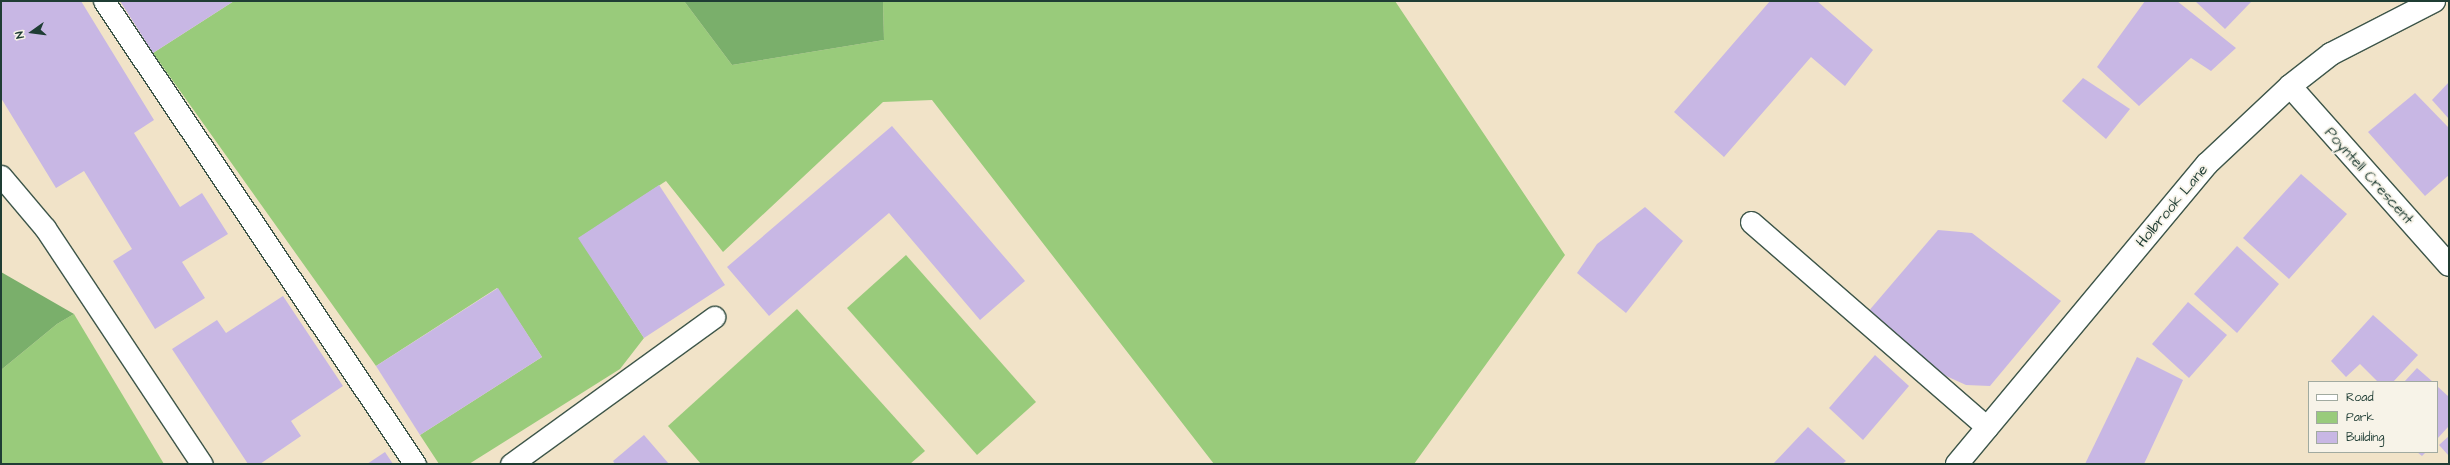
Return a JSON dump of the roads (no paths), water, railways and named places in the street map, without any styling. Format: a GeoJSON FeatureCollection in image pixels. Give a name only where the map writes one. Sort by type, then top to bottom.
{"type":"FeatureCollection","features":[{"type":"Feature","properties":{"kind":"street","name":"Holbrook Lane"},"geometry":{"type":"LineString","coordinates":[[1957,464],[2207,164],[2290,86],[2331,54],[2434,1]]}},
{"type":"Feature","properties":{"kind":"street","name":"Poyntell Crescent"},"geometry":{"type":"LineString","coordinates":[[2290,86],[2449,265]]}},
{"type":"Feature","properties":{"kind":"lane"},"geometry":{"type":"LineString","coordinates":[[104,1],[415,464]]}},
{"type":"Feature","properties":{"kind":"lane"},"geometry":{"type":"LineString","coordinates":[[1,176],[45,228],[202,464]]}},
{"type":"Feature","properties":{"kind":"lane"},"geometry":{"type":"LineString","coordinates":[[1751,222],[1987,428]]}},
{"type":"Feature","properties":{"kind":"lane"},"geometry":{"type":"LineString","coordinates":[[511,464],[714,317]]}}]}
